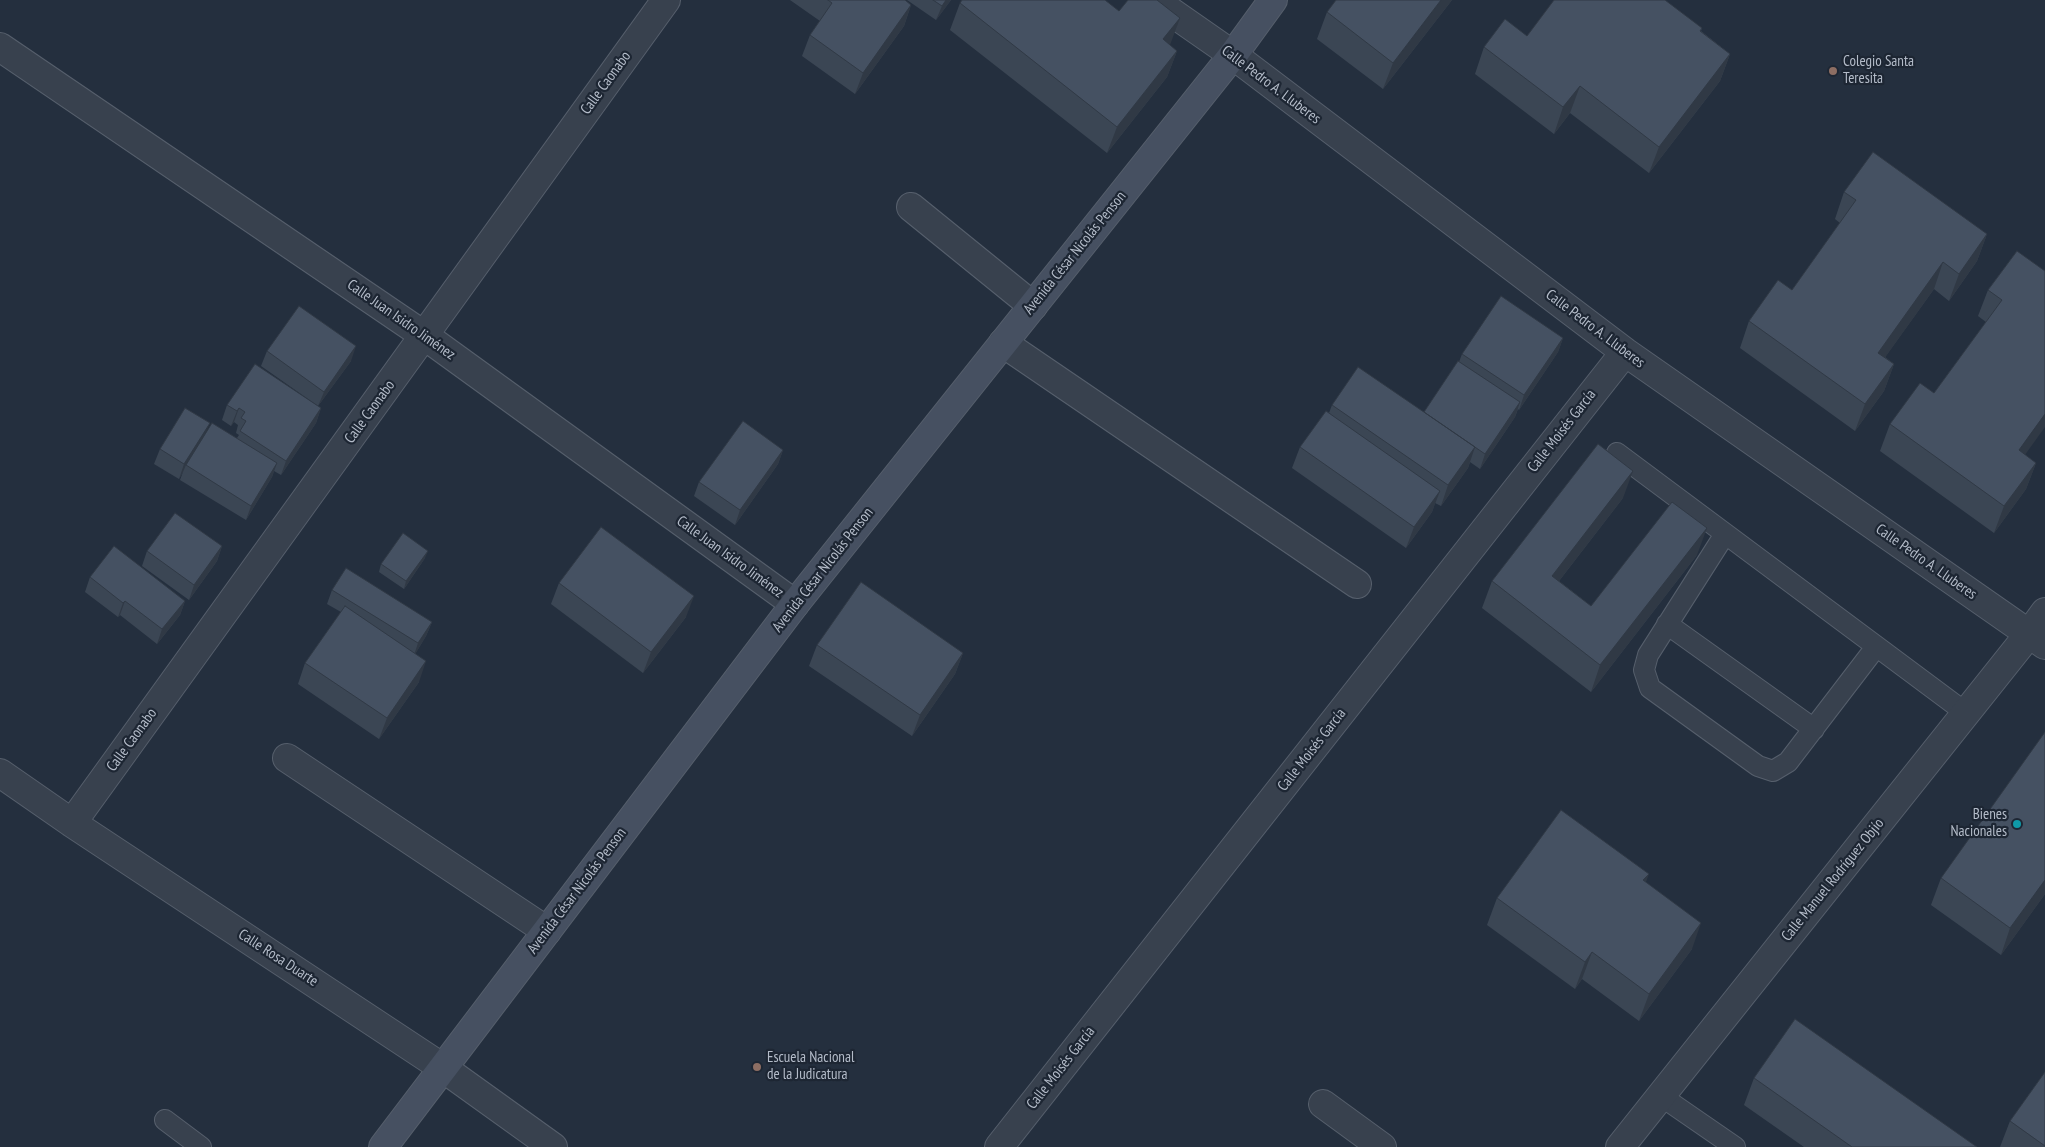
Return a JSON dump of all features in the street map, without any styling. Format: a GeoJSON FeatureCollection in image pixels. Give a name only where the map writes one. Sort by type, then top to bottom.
{"type":"FeatureCollection","features":[{"type":"Feature","properties":{"kind":"main road","name":"Avenida César Nicolás Penson"},"geometry":{"type":"LineString","coordinates":[[383,1147],[795,604],[1233,55],[1273,0]]}},
{"type":"Feature","properties":{"kind":"street","name":"Calle Caonabo"},"geometry":{"type":"LineString","coordinates":[[72,823],[666,0]]}},
{"type":"Feature","properties":{"kind":"street","name":"Calle Pedro A. Lluberes"},"geometry":{"type":"LineString","coordinates":[[1154,0],[1233,55],[1624,352],[2037,639]]}},
{"type":"Feature","properties":{"kind":"street","name":"Calle Juan Isidro Jiménez"},"geometry":{"type":"LineString","coordinates":[[0,47],[425,336],[795,604]]}},
{"type":"Feature","properties":{"kind":"street"},"geometry":{"type":"LineString","coordinates":[[911,207],[1033,306]]}},
{"type":"Feature","properties":{"kind":"street"},"geometry":{"type":"LineString","coordinates":[[1003,343],[1357,584]]}},
{"type":"Feature","properties":{"kind":"street","name":"Calle Moisés García"},"geometry":{"type":"LineString","coordinates":[[999,1147],[1624,352]]}},
{"type":"Feature","properties":{"kind":"street","name":"Calle Manuel Rodríguez Objío"},"geometry":{"type":"LineString","coordinates":[[1620,1147],[1966,713],[2037,639],[2045,612]]}},
{"type":"Feature","properties":{"kind":"street"},"geometry":{"type":"LineString","coordinates":[[287,758],[547,931]]}},
{"type":"Feature","properties":{"kind":"street","name":"Calle Rosa Duarte"},"geometry":{"type":"LineString","coordinates":[[0,773],[72,823],[443,1068],[553,1147]]}},
{"type":"Feature","properties":{"kind":"street"},"geometry":{"type":"LineString","coordinates":[[1323,1104],[1382,1147]]}},
{"type":"Feature","properties":{"kind":"lane"},"geometry":{"type":"LineString","coordinates":[[1617,453],[1966,713]]}},
{"type":"Feature","properties":{"kind":"lane"},"geometry":{"type":"LineString","coordinates":[[1725,534],[1648,655],[1644,670],[1650,688],[1758,766],[1773,771],[1788,762],[1876,647]]}},
{"type":"Feature","properties":{"kind":"lane"},"geometry":{"type":"LineString","coordinates":[[1668,624],[1814,729]]}},
{"type":"Feature","properties":{"kind":"lane"},"geometry":{"type":"LineString","coordinates":[[1661,1096],[1735,1147]]}},
{"type":"Feature","properties":{"kind":"lane"},"geometry":{"type":"LineString","coordinates":[[165,1120],[201,1147]]}},
{"type":"Feature","properties":{"kind":"building"},"geometry":{"type":"Polygon","coordinates":[[[828,0],[905,0],[911,5],[863,73],[810,35],[832,3],[828,0]]]}},
{"type":"Feature","properties":{"kind":"building"},"geometry":{"type":"Polygon","coordinates":[[[933,0],[946,0],[942,6],[933,0]]]}},
{"type":"Feature","properties":{"kind":"building"},"geometry":{"type":"Polygon","coordinates":[[[962,0],[1105,0],[1119,11],[1128,0],[1157,0],[1180,18],[1163,39],[1177,51],[1117,127],[960,3],[962,0]]]}},
{"type":"Feature","properties":{"kind":"building"},"geometry":{"type":"Polygon","coordinates":[[[1336,0],[1441,0],[1393,63],[1327,12],[1336,0]]]}},
{"type":"Feature","properties":{"kind":"building"},"geometry":{"type":"Polygon","coordinates":[[[1554,0],[1665,0],[1702,28],[1700,31],[1730,54],[1659,147],[1580,86],[1563,107],[1484,47],[1505,19],[1527,36],[1554,0]]]}},
{"type":"Feature","properties":{"kind":"building"},"geometry":{"type":"Polygon","coordinates":[[[1873,152],[1987,234],[1959,274],[1943,262],[1878,353],[1894,364],[1865,404],[1749,321],[1778,280],[1792,290],[1856,200],[1844,192],[1873,152]]]}},
{"type":"Feature","properties":{"kind":"building"},"geometry":{"type":"Polygon","coordinates":[[[2017,251],[2045,271],[2045,414],[2019,450],[2036,463],[2004,506],[1890,424],[1920,383],[1934,393],[2002,300],[1988,290],[2017,251]]]}},
{"type":"Feature","properties":{"kind":"building"},"geometry":{"type":"Polygon","coordinates":[[[1501,296],[1563,338],[1524,395],[1462,354],[1501,296]]]}},
{"type":"Feature","properties":{"kind":"building"},"geometry":{"type":"Polygon","coordinates":[[[299,306],[356,346],[324,392],[267,351],[299,306]]]}},
{"type":"Feature","properties":{"kind":"building"},"geometry":{"type":"Polygon","coordinates":[[[1458,361],[1520,402],[1485,454],[1424,412],[1458,361]]]}},
{"type":"Feature","properties":{"kind":"building"},"geometry":{"type":"Polygon","coordinates":[[[255,364],[321,408],[286,461],[240,431],[246,421],[241,418],[245,412],[239,408],[237,411],[227,405],[255,364]]]}},
{"type":"Feature","properties":{"kind":"building"},"geometry":{"type":"Polygon","coordinates":[[[1358,367],[1475,447],[1448,485],[1332,405],[1358,367]]]}},
{"type":"Feature","properties":{"kind":"building"},"geometry":{"type":"Polygon","coordinates":[[[185,408],[210,423],[184,464],[160,449],[185,408]]]}},
{"type":"Feature","properties":{"kind":"building"},"geometry":{"type":"Polygon","coordinates":[[[1326,411],[1440,491],[1414,527],[1300,447],[1326,411]]]}},
{"type":"Feature","properties":{"kind":"building"},"geometry":{"type":"Polygon","coordinates":[[[743,421],[783,450],[740,510],[699,482],[743,421]]]}},
{"type":"Feature","properties":{"kind":"building"},"geometry":{"type":"Polygon","coordinates":[[[212,423],[277,463],[251,506],[186,465],[212,423]]]}},
{"type":"Feature","properties":{"kind":"building"},"geometry":{"type":"Polygon","coordinates":[[[1598,444],[1633,471],[1552,576],[1591,606],[1672,502],[1707,528],[1600,665],[1492,581],[1598,444]]]}},
{"type":"Feature","properties":{"kind":"building"},"geometry":{"type":"Polygon","coordinates":[[[175,513],[222,546],[194,585],[147,551],[175,513]]]}},
{"type":"Feature","properties":{"kind":"building"},"geometry":{"type":"Polygon","coordinates":[[[601,527],[694,596],[651,652],[559,583],[601,527]]]}},
{"type":"Feature","properties":{"kind":"building"},"geometry":{"type":"Polygon","coordinates":[[[403,533],[428,551],[406,581],[381,564],[403,533]]]}},
{"type":"Feature","properties":{"kind":"building"},"geometry":{"type":"Polygon","coordinates":[[[114,546],[185,601],[162,629],[125,601],[123,603],[90,577],[114,546]]]}},
{"type":"Feature","properties":{"kind":"building"},"geometry":{"type":"Polygon","coordinates":[[[346,568],[432,622],[418,643],[332,590],[346,568]]]}},
{"type":"Feature","properties":{"kind":"building"},"geometry":{"type":"Polygon","coordinates":[[[861,582],[963,653],[920,715],[817,645],[861,582]]]}},
{"type":"Feature","properties":{"kind":"building"},"geometry":{"type":"Polygon","coordinates":[[[345,606],[426,661],[387,718],[305,663],[345,606]]]}},
{"type":"Feature","properties":{"kind":"building","name":"Bienes Nacionales"},"geometry":{"type":"Polygon","coordinates":[[[2045,732],[2045,880],[2010,928],[1941,878],[2045,732]]]}},
{"type":"Feature","properties":{"kind":"building"},"geometry":{"type":"Polygon","coordinates":[[[1561,810],[1649,874],[1643,880],[1701,923],[1649,994],[1592,952],[1585,962],[1497,898],[1561,810]]]}},
{"type":"Feature","properties":{"kind":"building"},"geometry":{"type":"Polygon","coordinates":[[[1795,1019],[1977,1147],[1852,1147],[1754,1078],[1795,1019]]]}},
{"type":"Feature","properties":{"kind":"building"},"geometry":{"type":"Polygon","coordinates":[[[2045,1072],[2045,1146],[2010,1121],[2045,1072]]]}},
{"type":"Feature","properties":{"kind":"place","name":"Colegio Santa Teresita"},"geometry":{"type":"Point","coordinates":[1833,71]}},
{"type":"Feature","properties":{"kind":"place","name":"Bienes Nacionales"},"geometry":{"type":"Point","coordinates":[2017,824]}},
{"type":"Feature","properties":{"kind":"place","name":"Escuela Nacional de la Judicatura"},"geometry":{"type":"Point","coordinates":[757,1067]}}]}
